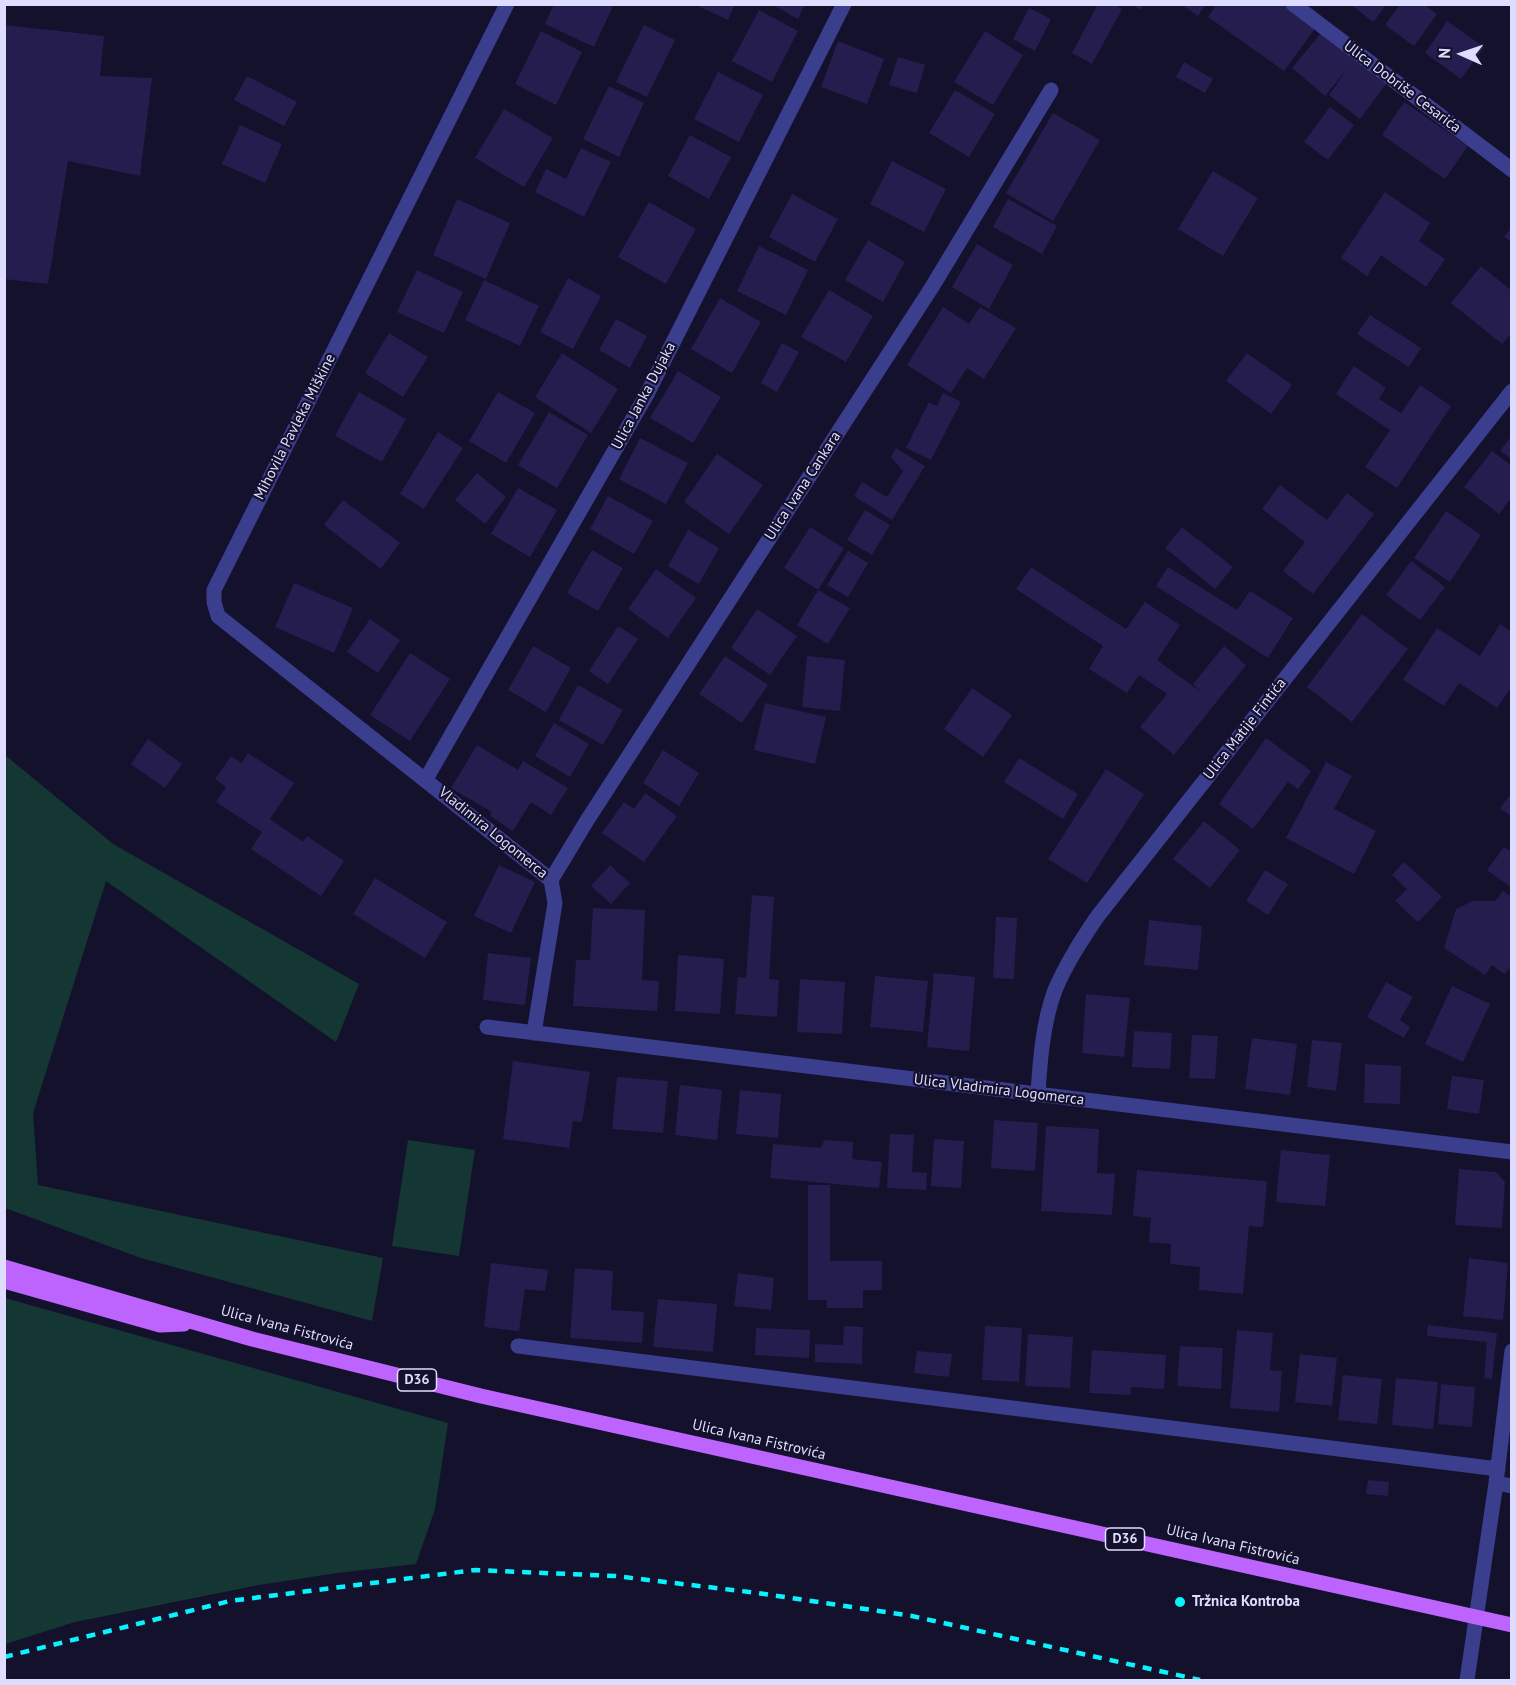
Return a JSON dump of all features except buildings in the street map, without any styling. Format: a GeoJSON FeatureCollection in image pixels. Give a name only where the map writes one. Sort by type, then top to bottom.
{"type":"FeatureCollection","features":[{"type":"Feature","properties":{"kind":"main road","name":"Ulica Ivana Fistrovića"},"geometry":{"type":"LineString","coordinates":[[4,1267],[196,1323],[481,1396],[1512,1625]]}},
{"type":"Feature","properties":{"kind":"main road"},"geometry":{"type":"LineString","coordinates":[[4,1281],[160,1325],[196,1323]]}},
{"type":"Feature","properties":{"kind":"street","name":"Mihovila Pavleka Miškine"},"geometry":{"type":"LineString","coordinates":[[426,779],[218,616],[214,602],[214,590],[507,4]]}},
{"type":"Feature","properties":{"kind":"street","name":"Ulica Janka Dujaka"},"geometry":{"type":"LineString","coordinates":[[426,779],[647,394],[844,4]]}},
{"type":"Feature","properties":{"kind":"street","name":"Ulica Dobriše Cesarića"},"geometry":{"type":"LineString","coordinates":[[1293,4],[1512,170]]}},
{"type":"Feature","properties":{"kind":"street","name":"Ulica Ivana Cankara"},"geometry":{"type":"LineString","coordinates":[[551,880],[586,822],[932,287],[1051,90]]}},
{"type":"Feature","properties":{"kind":"street","name":"Ulica Matije Fintića"},"geometry":{"type":"LineString","coordinates":[[1038,1094],[1040,1063],[1054,992],[1096,917],[1512,391]]}},
{"type":"Feature","properties":{"kind":"street","name":"Vladimira Logomerca"},"geometry":{"type":"LineString","coordinates":[[426,779],[551,880],[555,903],[534,1033]]}},
{"type":"Feature","properties":{"kind":"street","name":"Ulica Vladimira Logomerca"},"geometry":{"type":"LineString","coordinates":[[487,1027],[1512,1152]]}},
{"type":"Feature","properties":{"kind":"street"},"geometry":{"type":"LineString","coordinates":[[518,1346],[1497,1476],[1512,1486]]}},
{"type":"Feature","properties":{"kind":"street"},"geometry":{"type":"LineString","coordinates":[[1467,1680],[1497,1476],[1512,1351]]}},
{"type":"Feature","properties":{"kind":"green space"},"geometry":{"type":"Polygon","coordinates":[[[5,755],[113,844],[359,984],[336,1042],[106,881],[33,1113],[38,1185],[383,1258],[372,1321],[141,1258],[5,1208],[5,755]]]}},
{"type":"Feature","properties":{"kind":"green space"},"geometry":{"type":"Polygon","coordinates":[[[408,1140],[475,1150],[459,1256],[392,1246],[408,1140]]]}},
{"type":"Feature","properties":{"kind":"green space"},"geometry":{"type":"Polygon","coordinates":[[[5,1298],[448,1423],[435,1509],[416,1564],[259,1585],[75,1622],[5,1644],[5,1298]]]}},
{"type":"Feature","properties":{"kind":"railway"},"geometry":{"type":"LineString","coordinates":[[4,1657],[230,1601],[475,1570],[615,1576],[758,1593],[912,1616],[1200,1680]]}},
{"type":"Feature","properties":{"kind":"place","name":"Tržnica Kontroba"},"geometry":{"type":"Point","coordinates":[1180,1602]}}]}
